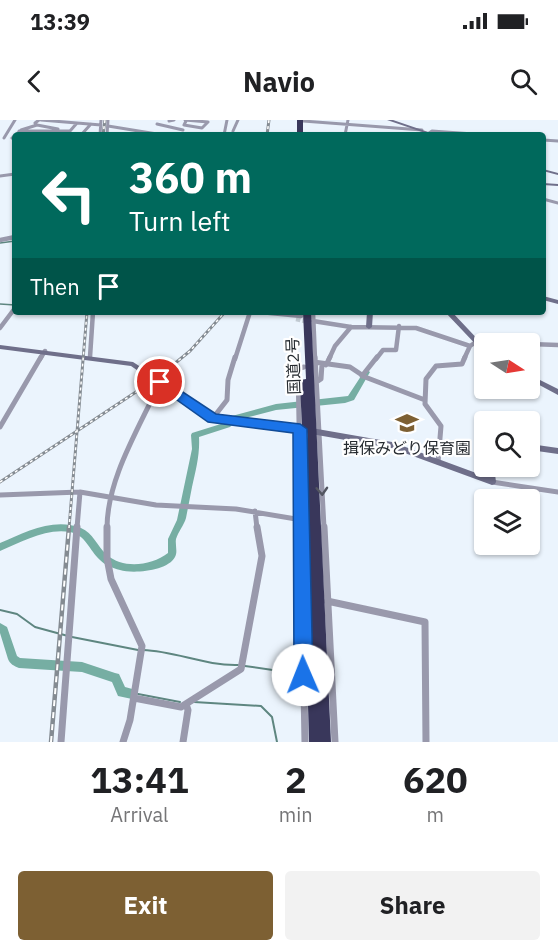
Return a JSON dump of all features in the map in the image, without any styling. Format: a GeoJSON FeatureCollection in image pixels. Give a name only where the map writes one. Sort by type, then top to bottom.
{"type":"FeatureCollection","features":[{"type":"Feature","properties":{"kind":"highway","name":"国道2号"},"geometry":{"type":"LineString","coordinates":[[304,317],[309,431],[323,601],[325,742]]}},
{"type":"Feature","properties":{"kind":"highway","name":"国道2号"},"geometry":{"type":"LineString","coordinates":[[309,431],[304,520],[315,742]]}},
{"type":"Feature","properties":{"kind":"street"},"geometry":{"type":"LineString","coordinates":[[10,132],[10,125],[15,120]]}},
{"type":"Feature","properties":{"kind":"street"},"geometry":{"type":"LineString","coordinates":[[38,125],[35,123],[40,120],[91,124],[101,122]]}},
{"type":"Feature","properties":{"kind":"street"},"geometry":{"type":"LineString","coordinates":[[107,132],[108,120]]}},
{"type":"Feature","properties":{"kind":"street"},"geometry":{"type":"LineString","coordinates":[[169,121],[174,120]]}},
{"type":"Feature","properties":{"kind":"street"},"geometry":{"type":"LineString","coordinates":[[186,120],[202,121],[208,122],[204,128],[184,125],[186,120]]}},
{"type":"Feature","properties":{"kind":"street"},"geometry":{"type":"LineString","coordinates":[[300,120],[348,122],[422,130]]}},
{"type":"Feature","properties":{"kind":"street"},"geometry":{"type":"LineString","coordinates":[[390,120],[426,132]]}},
{"type":"Feature","properties":{"kind":"street"},"geometry":{"type":"LineString","coordinates":[[227,122],[237,122],[233,131]]}},
{"type":"Feature","properties":{"kind":"street"},"geometry":{"type":"LineString","coordinates":[[19,131],[38,125],[70,131],[77,123]]}},
{"type":"Feature","properties":{"kind":"street"},"geometry":{"type":"LineString","coordinates":[[84,132],[91,124]]}},
{"type":"Feature","properties":{"kind":"street"},"geometry":{"type":"LineString","coordinates":[[157,124],[183,130]]}},
{"type":"Feature","properties":{"kind":"street"},"geometry":{"type":"LineString","coordinates":[[108,126],[140,132]]}},
{"type":"Feature","properties":{"kind":"street"},"geometry":{"type":"LineString","coordinates":[[170,132],[175,129]]}},
{"type":"Feature","properties":{"kind":"street"},"geometry":{"type":"LineString","coordinates":[[47,132],[62,130]]}},
{"type":"Feature","properties":{"kind":"street"},"geometry":{"type":"LineString","coordinates":[[19,131],[30,132]]}},
{"type":"Feature","properties":{"kind":"street"},"geometry":{"type":"LineString","coordinates":[[0,132],[10,132]]}},
{"type":"Feature","properties":{"kind":"street"},"geometry":{"type":"LineString","coordinates":[[2,138],[10,132]]}},
{"type":"Feature","properties":{"kind":"street"},"geometry":{"type":"LineString","coordinates":[[431,132],[446,132]]}},
{"type":"Feature","properties":{"kind":"street"},"geometry":{"type":"LineString","coordinates":[[0,328],[12,312]]}},
{"type":"Feature","properties":{"kind":"street"},"geometry":{"type":"LineString","coordinates":[[90,357],[93,315]]}},
{"type":"Feature","properties":{"kind":"street"},"geometry":{"type":"LineString","coordinates":[[213,418],[227,400],[228,380],[249,315]]}},
{"type":"Feature","properties":{"kind":"street"},"geometry":{"type":"LineString","coordinates":[[289,315],[351,328]]}},
{"type":"Feature","properties":{"kind":"street"},"geometry":{"type":"LineString","coordinates":[[369,327],[370,315]]}},
{"type":"Feature","properties":{"kind":"street"},"geometry":{"type":"LineString","coordinates":[[450,315],[473,344]]}},
{"type":"Feature","properties":{"kind":"street"},"geometry":{"type":"LineString","coordinates":[[304,317],[308,404]]}},
{"type":"Feature","properties":{"kind":"street"},"geometry":{"type":"LineString","coordinates":[[327,324],[351,328],[399,326],[416,328],[473,344],[558,345]]}},
{"type":"Feature","properties":{"kind":"street"},"geometry":{"type":"LineString","coordinates":[[362,376],[383,350],[396,350],[399,326]]}},
{"type":"Feature","properties":{"kind":"street"},"geometry":{"type":"LineString","coordinates":[[318,381],[321,379],[324,365],[335,346],[351,328]]}},
{"type":"Feature","properties":{"kind":"street"},"geometry":{"type":"LineString","coordinates":[[438,462],[441,426],[430,413],[425,400],[426,380],[431,369],[437,365],[462,364],[473,344]]}},
{"type":"Feature","properties":{"kind":"street"},"geometry":{"type":"LineString","coordinates":[[0,347],[45,351],[138,365],[213,418],[392,445],[492,482],[558,492]]}},
{"type":"Feature","properties":{"kind":"street"},"geometry":{"type":"LineString","coordinates":[[0,427],[45,351]]}},
{"type":"Feature","properties":{"kind":"street"},"geometry":{"type":"LineString","coordinates":[[296,387],[289,384],[307,365],[350,367],[362,376],[425,400]]}},
{"type":"Feature","properties":{"kind":"street"},"geometry":{"type":"LineString","coordinates":[[123,742],[134,698],[142,642],[121,605],[107,560],[106,535],[110,497],[160,382]]}},
{"type":"Feature","properties":{"kind":"street"},"geometry":{"type":"LineString","coordinates":[[540,382],[558,392]]}},
{"type":"Feature","properties":{"kind":"street"},"geometry":{"type":"LineString","coordinates":[[540,449],[558,452]]}},
{"type":"Feature","properties":{"kind":"street"},"geometry":{"type":"LineString","coordinates":[[491,477],[492,482]]}},
{"type":"Feature","properties":{"kind":"street"},"geometry":{"type":"LineString","coordinates":[[61,742],[80,492]]}},
{"type":"Feature","properties":{"kind":"street"},"geometry":{"type":"LineString","coordinates":[[0,495],[80,492],[174,507],[255,511],[304,520],[305,742]]}},
{"type":"Feature","properties":{"kind":"street"},"geometry":{"type":"LineString","coordinates":[[134,698],[181,707],[241,669],[262,556],[261,541],[255,531],[255,511]]}},
{"type":"Feature","properties":{"kind":"street"},"geometry":{"type":"LineString","coordinates":[[335,742],[323,601],[425,622],[426,742]]}},
{"type":"Feature","properties":{"kind":"street"},"geometry":{"type":"LineString","coordinates":[[183,742],[188,710],[186,704]]}},
{"type":"Feature","properties":{"kind":"waterway"},"geometry":{"type":"LineString","coordinates":[[0,243],[12,241]]}},
{"type":"Feature","properties":{"kind":"waterway"},"geometry":{"type":"LineString","coordinates":[[0,304],[12,305]]}},
{"type":"Feature","properties":{"kind":"waterway"},"geometry":{"type":"LineString","coordinates":[[0,547],[38,532],[69,528],[83,533],[101,555],[111,563],[129,568],[157,564],[172,555],[172,539],[181,520],[196,449],[195,435],[227,425],[235,418],[276,407],[351,398],[367,372]]}},
{"type":"Feature","properties":{"kind":"waterway"},"geometry":{"type":"LineString","coordinates":[[0,610],[17,614],[35,627],[68,636]]}},
{"type":"Feature","properties":{"kind":"waterway"},"geometry":{"type":"LineString","coordinates":[[0,628],[4,630],[13,659],[19,663],[82,667],[115,678],[122,692],[132,694]]}},
{"type":"Feature","properties":{"kind":"waterway"},"geometry":{"type":"LineString","coordinates":[[72,637],[138,650]]}},
{"type":"Feature","properties":{"kind":"waterway"},"geometry":{"type":"LineString","coordinates":[[143,650],[226,665],[238,665]]}},
{"type":"Feature","properties":{"kind":"waterway"},"geometry":{"type":"LineString","coordinates":[[245,666],[293,673],[300,671]]}},
{"type":"Feature","properties":{"kind":"waterway"},"geometry":{"type":"LineString","coordinates":[[138,694],[180,702]]}},
{"type":"Feature","properties":{"kind":"waterway"},"geometry":{"type":"LineString","coordinates":[[194,702],[261,706],[272,717],[277,742]]}},
{"type":"Feature","properties":{"kind":"tunnel"},"geometry":{"type":"LineString","coordinates":[[296,319],[309,322]]}},
{"type":"Feature","properties":{"kind":"railway"},"geometry":{"type":"LineString","coordinates":[[103,132],[105,120]]}},
{"type":"Feature","properties":{"kind":"railway"},"geometry":{"type":"LineString","coordinates":[[267,132],[269,120]]}},
{"type":"Feature","properties":{"kind":"railway"},"geometry":{"type":"LineString","coordinates":[[77,431],[87,315]]}},
{"type":"Feature","properties":{"kind":"railway"},"geometry":{"type":"LineString","coordinates":[[77,431],[157,378],[190,351],[222,315]]}},
{"type":"Feature","properties":{"kind":"railway"},"geometry":{"type":"LineString","coordinates":[[0,482],[77,431]]}},
{"type":"Feature","properties":{"kind":"railway"},"geometry":{"type":"LineString","coordinates":[[69,528],[77,431]]}},
{"type":"Feature","properties":{"kind":"railway"},"geometry":{"type":"LineString","coordinates":[[51,742],[69,527]]}},
{"type":"Feature","properties":{"kind":"place","name":"揖保みどり保育園"},"geometry":{"type":"Point","coordinates":[407,423]}},
{"type":"Feature","properties":{"kind":"route"},"geometry":{"type":"LineString","coordinates":[[160,382],[213,418],[230,422],[300,429],[303,675]]}}]}
